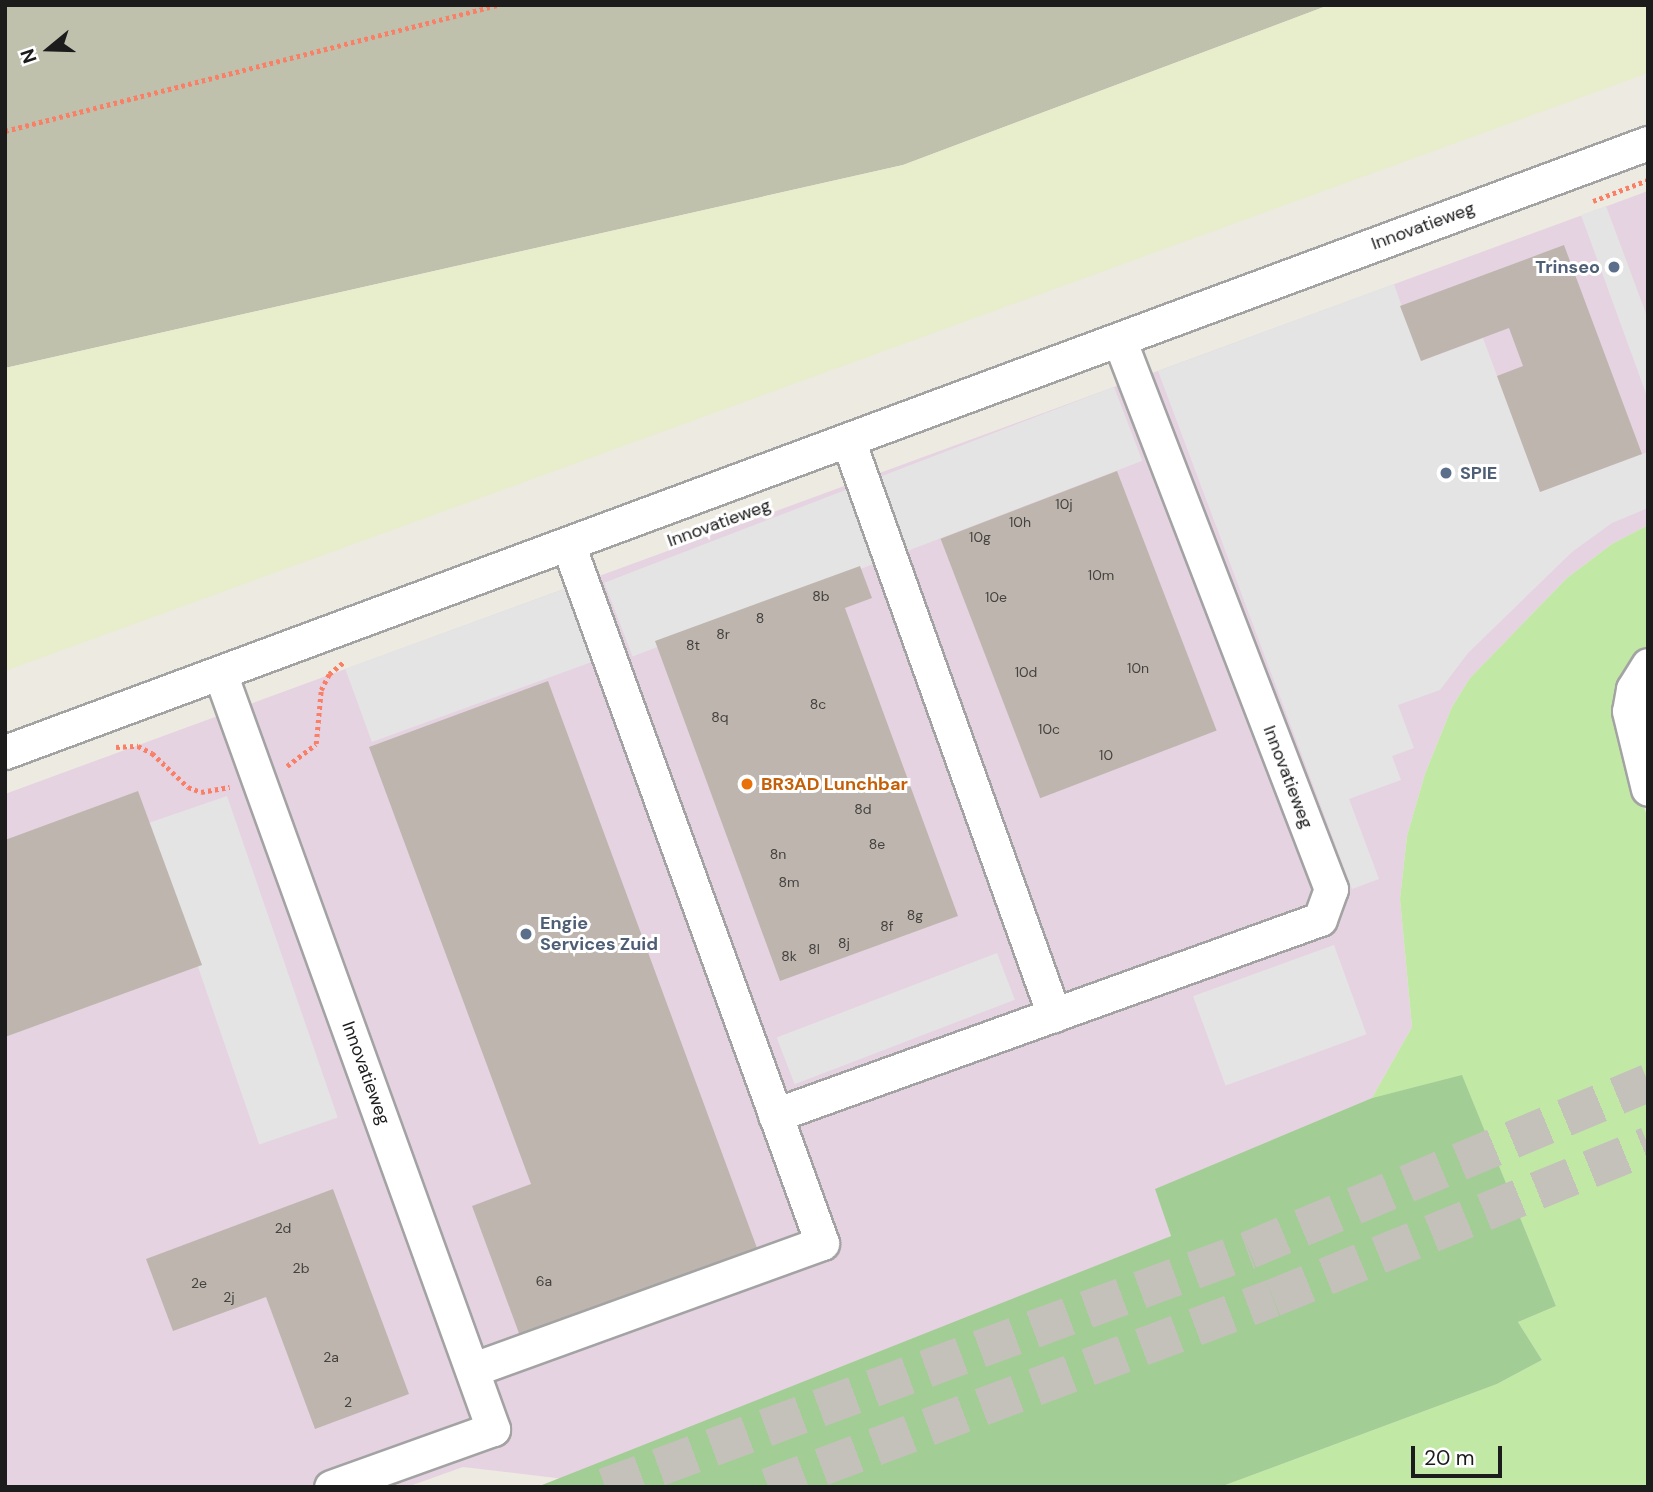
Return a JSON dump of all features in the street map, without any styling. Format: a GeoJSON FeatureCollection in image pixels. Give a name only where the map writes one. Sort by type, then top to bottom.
{"type":"FeatureCollection","features":[{"type":"Feature","properties":{"kind":"street","name":"Innovatieweg"},"geometry":{"type":"LineString","coordinates":[[5,752],[1648,143]]}},
{"type":"Feature","properties":{"kind":"street","name":"Innovatieweg"},"geometry":{"type":"LineString","coordinates":[[775,1115],[1320,919],[1331,889],[1119,339]]}},
{"type":"Feature","properties":{"kind":"street"},"geometry":{"type":"LineString","coordinates":[[848,440],[1054,1015]]}},
{"type":"Feature","properties":{"kind":"street"},"geometry":{"type":"LineString","coordinates":[[474,1369],[822,1243],[568,544]]}},
{"type":"Feature","properties":{"kind":"street"},"geometry":{"type":"LineString","coordinates":[[1648,665],[1633,689],[1629,711],[1631,734],[1648,789]]}},
{"type":"Feature","properties":{"kind":"street","name":"Innovatieweg"},"geometry":{"type":"LineString","coordinates":[[220,673],[474,1369],[493,1429],[331,1487]]}},
{"type":"Feature","properties":{"kind":"path"},"geometry":{"type":"LineString","coordinates":[[5,131],[498,5]]}},
{"type":"Feature","properties":{"kind":"path"},"geometry":{"type":"LineString","coordinates":[[1584,204],[1648,180]]}},
{"type":"Feature","properties":{"kind":"path"},"geometry":{"type":"LineString","coordinates":[[104,750],[138,746],[188,788],[201,792],[258,777],[291,764],[316,744],[321,690],[329,674],[354,659]]}},
{"type":"Feature","properties":{"kind":"shaded area"},"geometry":{"type":"Polygon","coordinates":[[[5,5],[1329,5],[903,165],[5,368],[5,5]]]}},
{"type":"Feature","properties":{"kind":"shaded area"},"geometry":{"type":"Polygon","coordinates":[[[1329,5],[1648,5],[1648,73],[5,671],[5,368],[903,165],[1329,5]]]}},
{"type":"Feature","properties":{"kind":"shaded area"},"geometry":{"type":"Polygon","coordinates":[[[1648,191],[1648,525],[1612,544],[1567,578],[1470,678],[1452,707],[1425,774],[1407,836],[1400,899],[1412,1027],[1372,1098],[1156,1189],[1171,1236],[573,1480],[463,1467],[407,1487],[5,1487],[5,794],[1648,191]]]}},
{"type":"Feature","properties":{"kind":"shaded area","name":"Trinseo"},"geometry":{"type":"Polygon","coordinates":[[[1606,206],[1648,319],[1648,399],[1581,215],[1606,206]]]}},
{"type":"Feature","properties":{"kind":"shaded area"},"geometry":{"type":"Polygon","coordinates":[[[1394,284],[1421,361],[1483,338],[1540,492],[1648,452],[1648,508],[1612,523],[1572,552],[1468,653],[1440,690],[1398,705],[1414,748],[1392,756],[1401,780],[1349,799],[1379,879],[1352,889],[1158,371],[1394,284]]]}},
{"type":"Feature","properties":{"kind":"shaded area"},"geometry":{"type":"Polygon","coordinates":[[[1114,387],[1142,461],[633,656],[604,583],[1114,387]]]}},
{"type":"Feature","properties":{"kind":"shaded area"},"geometry":{"type":"Polygon","coordinates":[[[567,588],[594,661],[372,742],[345,669],[567,588]]]}},
{"type":"Feature","properties":{"kind":"shaded area"},"geometry":{"type":"Polygon","coordinates":[[[227,796],[338,1117],[259,1144],[149,823],[227,796]]]}},
{"type":"Feature","properties":{"kind":"shaded area"},"geometry":{"type":"Polygon","coordinates":[[[1334,945],[1366,1034],[1226,1086],[1193,996],[1334,945]]]}},
{"type":"Feature","properties":{"kind":"shaded area"},"geometry":{"type":"Polygon","coordinates":[[[997,953],[1015,1000],[795,1084],[777,1038],[997,953]]]}},
{"type":"Feature","properties":{"kind":"green space"},"geometry":{"type":"Polygon","coordinates":[[[1648,525],[1648,649],[1618,721],[1648,820],[1648,1487],[1220,1487],[1497,1384],[1542,1360],[1518,1322],[1556,1306],[1462,1076],[1372,1098],[1412,1027],[1400,899],[1407,836],[1425,774],[1452,707],[1470,678],[1567,578],[1612,544],[1648,525]]]}},
{"type":"Feature","properties":{"kind":"green space"},"geometry":{"type":"Polygon","coordinates":[[[1462,1075],[1556,1306],[1518,1322],[1542,1360],[1497,1384],[1220,1487],[537,1487],[1171,1236],[1155,1189],[1372,1098],[1462,1075]]]}},
{"type":"Feature","properties":{"kind":"building"},"geometry":{"type":"Polygon","coordinates":[[[1564,245],[1642,454],[1540,492],[1497,376],[1523,366],[1509,328],[1421,361],[1400,306],[1564,245]]]}},
{"type":"Feature","properties":{"kind":"building"},"geometry":{"type":"Polygon","coordinates":[[[1117,471],[1217,731],[1040,798],[941,539],[1117,471]]]}},
{"type":"Feature","properties":{"kind":"building"},"geometry":{"type":"Polygon","coordinates":[[[860,566],[872,598],[845,608],[958,916],[780,981],[655,641],[860,566]]]}},
{"type":"Feature","properties":{"kind":"building"},"geometry":{"type":"Polygon","coordinates":[[[548,681],[757,1248],[520,1336],[472,1206],[531,1184],[369,747],[548,681]]]}},
{"type":"Feature","properties":{"kind":"building"},"geometry":{"type":"Polygon","coordinates":[[[138,791],[202,965],[5,1037],[5,840],[138,791]]]}},
{"type":"Feature","properties":{"kind":"building"},"geometry":{"type":"Polygon","coordinates":[[[333,1189],[409,1394],[315,1429],[266,1297],[173,1331],[146,1259],[333,1189]]]}},
{"type":"Feature","properties":{"kind":"tunnel"},"geometry":{"type":"LineString","coordinates":[[605,1487],[1249,1250],[1648,1083]]}},
{"type":"Feature","properties":{"kind":"tunnel"},"geometry":{"type":"LineString","coordinates":[[768,1487],[1273,1298],[1648,1146]]}},
{"type":"Feature","properties":{"kind":"place","name":"Trinseo"},"geometry":{"type":"Point","coordinates":[1614,267]}},
{"type":"Feature","properties":{"kind":"place","name":"SPIE"},"geometry":{"type":"Point","coordinates":[1446,473]}},
{"type":"Feature","properties":{"kind":"place","name":"BR3AD Lunchbar"},"geometry":{"type":"Point","coordinates":[747,784]}},
{"type":"Feature","properties":{"kind":"place","name":"Engie Services Zuid"},"geometry":{"type":"Point","coordinates":[526,934]}}]}
